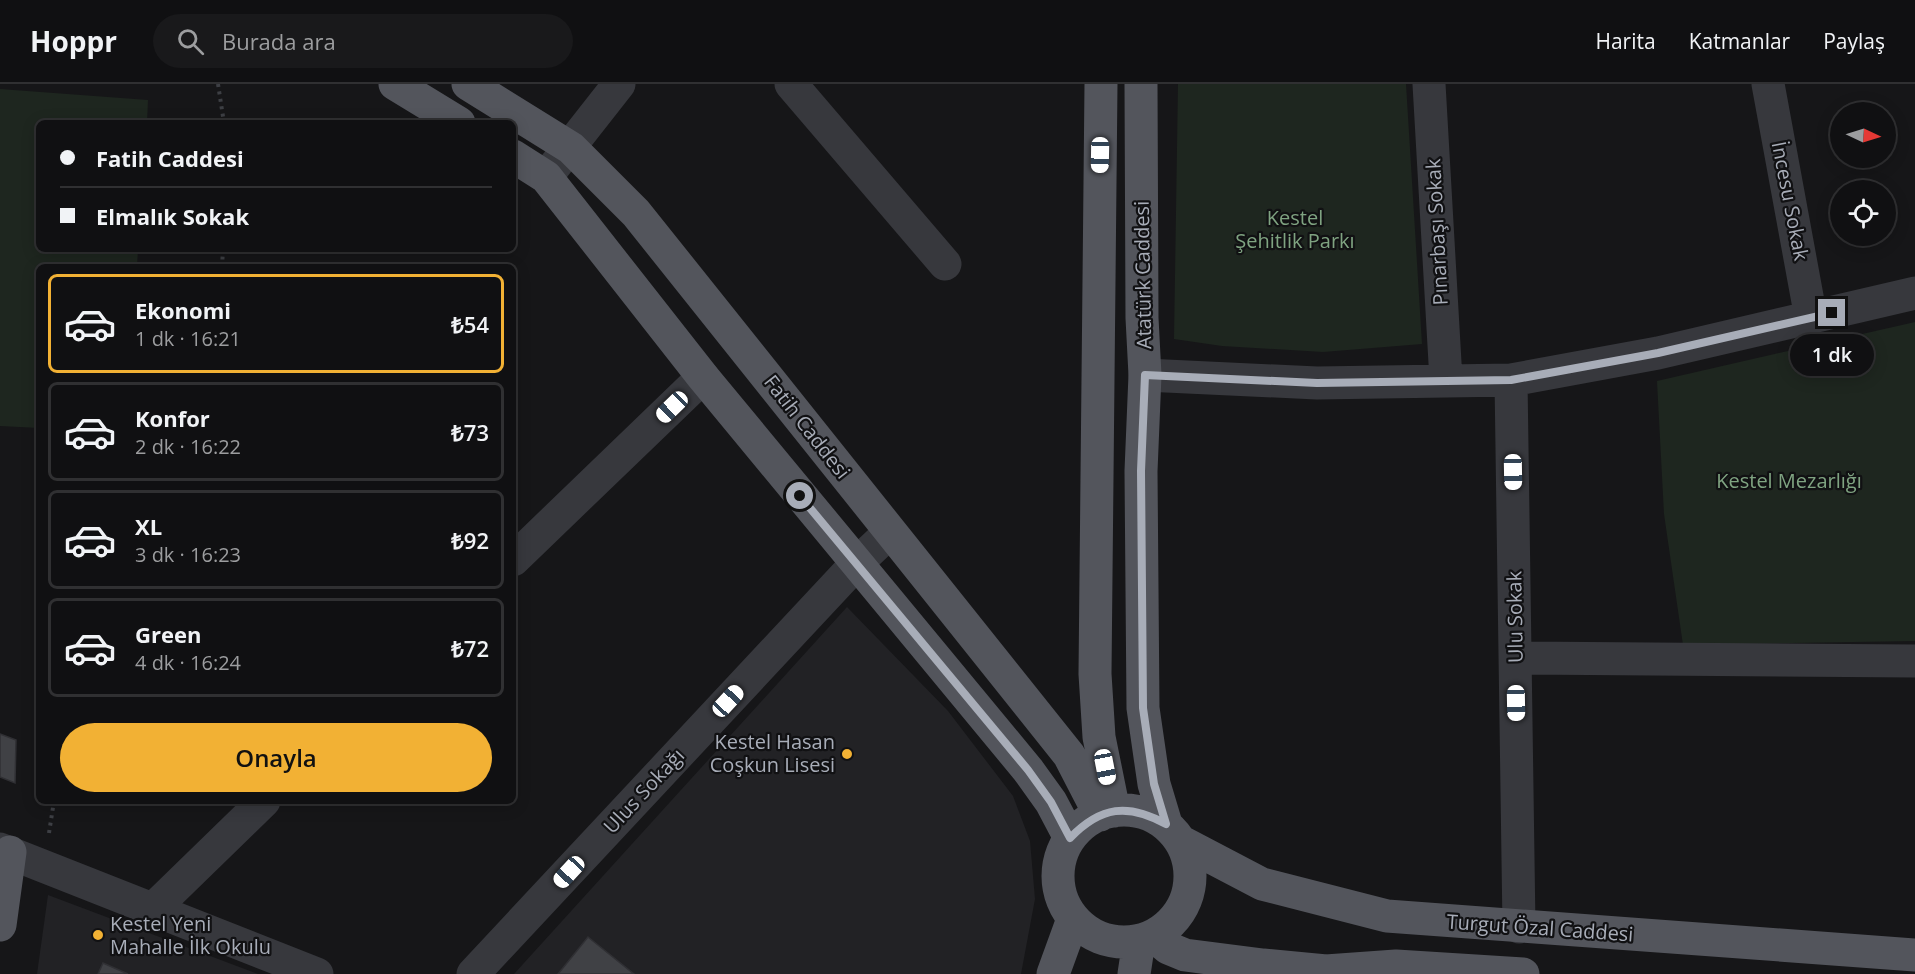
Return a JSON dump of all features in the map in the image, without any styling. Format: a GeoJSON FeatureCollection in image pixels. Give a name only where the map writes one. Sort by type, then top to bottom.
{"type":"FeatureCollection","features":[{"type":"Feature","properties":{"kind":"main road"},"geometry":{"type":"LineString","coordinates":[[395,84],[454,120]]}},
{"type":"Feature","properties":{"kind":"main road","name":"Fatih Caddesi"},"geometry":{"type":"LineString","coordinates":[[468,84],[571,148],[636,213],[1069,755],[1107,813]]}},
{"type":"Feature","properties":{"kind":"main road"},"geometry":{"type":"LineString","coordinates":[[1101,84],[1095,674],[1107,813]]}},
{"type":"Feature","properties":{"kind":"main road","name":"Atatürk Caddesi"},"geometry":{"type":"LineString","coordinates":[[1141,84],[1142,318],[1145,375],[1141,471],[1143,708],[1154,784],[1173,832]]}},
{"type":"Feature","properties":{"kind":"main road"},"geometry":{"type":"LineString","coordinates":[[516,158],[546,177],[704,377],[1028,770],[1051,802],[1070,838]]}},
{"type":"Feature","properties":{"kind":"main road"},"geometry":{"type":"LineString","coordinates":[[1126,810],[1147,814],[1173,832],[1189,861],[1190,883],[1184,905],[1172,923],[1146,938],[1110,942],[1090,934],[1073,919],[1062,900],[1058,879],[1061,857],[1070,838],[1085,822],[1107,813],[1126,810]]}},
{"type":"Feature","properties":{"kind":"main road","name":"Turgut Özal Caddesi"},"geometry":{"type":"LineString","coordinates":[[1173,832],[1262,884],[1387,916],[1915,955]]}},
{"type":"Feature","properties":{"kind":"main road"},"geometry":{"type":"LineString","coordinates":[[0,925],[5,851]]}},
{"type":"Feature","properties":{"kind":"main road"},"geometry":{"type":"LineString","coordinates":[[1053,974],[1073,919]]}},
{"type":"Feature","properties":{"kind":"main road"},"geometry":{"type":"LineString","coordinates":[[1146,938],[1185,955],[1263,966],[1326,971],[1394,970],[1523,974]]}},
{"type":"Feature","properties":{"kind":"main road"},"geometry":{"type":"LineString","coordinates":[[1134,974],[1146,938]]}},
{"type":"Feature","properties":{"kind":"street"},"geometry":{"type":"LineString","coordinates":[[546,177],[619,84]]}},
{"type":"Feature","properties":{"kind":"street"},"geometry":{"type":"LineString","coordinates":[[791,84],[945,264]]}},
{"type":"Feature","properties":{"kind":"street","name":"Pınarbaşı Sokak"},"geometry":{"type":"LineString","coordinates":[[1429,84],[1446,380]]}},
{"type":"Feature","properties":{"kind":"street","name":"İncesu Sokak"},"geometry":{"type":"LineString","coordinates":[[1768,84],[1811,318]]}},
{"type":"Feature","properties":{"kind":"street"},"geometry":{"type":"LineString","coordinates":[[1145,375],[1317,383],[1511,380],[1658,353],[1915,292]]}},
{"type":"Feature","properties":{"kind":"street"},"geometry":{"type":"LineString","coordinates":[[516,557],[704,377]]}},
{"type":"Feature","properties":{"kind":"street","name":"Ulu Sokak"},"geometry":{"type":"LineString","coordinates":[[1511,380],[1519,927]]}},
{"type":"Feature","properties":{"kind":"street","name":"Ulus Sokağı"},"geometry":{"type":"LineString","coordinates":[[473,974],[856,564],[890,532]]}},
{"type":"Feature","properties":{"kind":"street"},"geometry":{"type":"LineString","coordinates":[[1515,658],[1915,661]]}},
{"type":"Feature","properties":{"kind":"street"},"geometry":{"type":"LineString","coordinates":[[153,909],[261,804]]}},
{"type":"Feature","properties":{"kind":"street"},"geometry":{"type":"LineString","coordinates":[[5,851],[317,974]]}},
{"type":"Feature","properties":{"kind":"path"},"geometry":{"type":"LineString","coordinates":[[218,84],[224,120]]}},
{"type":"Feature","properties":{"kind":"shaded area","name":"Kestel Hasan Coşkun Lisesi"},"geometry":{"type":"Polygon","coordinates":[[[847,607],[948,711],[1013,796],[1030,841],[1035,899],[1021,974],[514,974],[847,607]]]}},
{"type":"Feature","properties":{"kind":"shaded area","name":"Kestel Yeni Mahalle İlk Okulu"},"geometry":{"type":"Polygon","coordinates":[[[48,895],[258,974],[37,974],[48,895]]]}},
{"type":"Feature","properties":{"kind":"green space","name":"Kestel Şehitlik Parkı"},"geometry":{"type":"Polygon","coordinates":[[[1178,84],[1406,84],[1422,344],[1323,352],[1222,346],[1174,339],[1178,84]]]}},
{"type":"Feature","properties":{"kind":"green space"},"geometry":{"type":"Polygon","coordinates":[[[0,89],[148,100],[147,120],[36,120],[36,252],[138,252],[137,264],[36,264],[36,428],[0,426],[0,89]]]}},
{"type":"Feature","properties":{"kind":"green space","name":"Kestel Mezarlığı"},"geometry":{"type":"Polygon","coordinates":[[[1915,322],[1915,641],[1683,645],[1664,514],[1657,381],[1915,322]]]}},
{"type":"Feature","properties":{"kind":"building"},"geometry":{"type":"Polygon","coordinates":[[[0,734],[16,740],[15,783],[0,777],[0,734]]]}},
{"type":"Feature","properties":{"kind":"building"},"geometry":{"type":"Polygon","coordinates":[[[588,937],[634,974],[558,974],[588,937]]]}},
{"type":"Feature","properties":{"kind":"building"},"geometry":{"type":"Polygon","coordinates":[[[103,963],[128,974],[98,974],[103,963]]]}},
{"type":"Feature","properties":{"kind":"place","name":"Kestel Hasan Coşkun Lisesi"},"geometry":{"type":"Point","coordinates":[847,754]}},
{"type":"Feature","properties":{"kind":"place","name":"Kestel Yeni Mahalle İlk Okulu"},"geometry":{"type":"Point","coordinates":[98,935]}},
{"type":"Feature","properties":{"kind":"route"},"geometry":{"type":"LineString","coordinates":[[800,496],[1028,770],[1051,802],[1070,838],[1085,822],[1113,811],[1126,810],[1147,814],[1166,824],[1154,784],[1143,708],[1141,471],[1145,375],[1317,383],[1511,380],[1658,353],[1832,313]]}}]}
